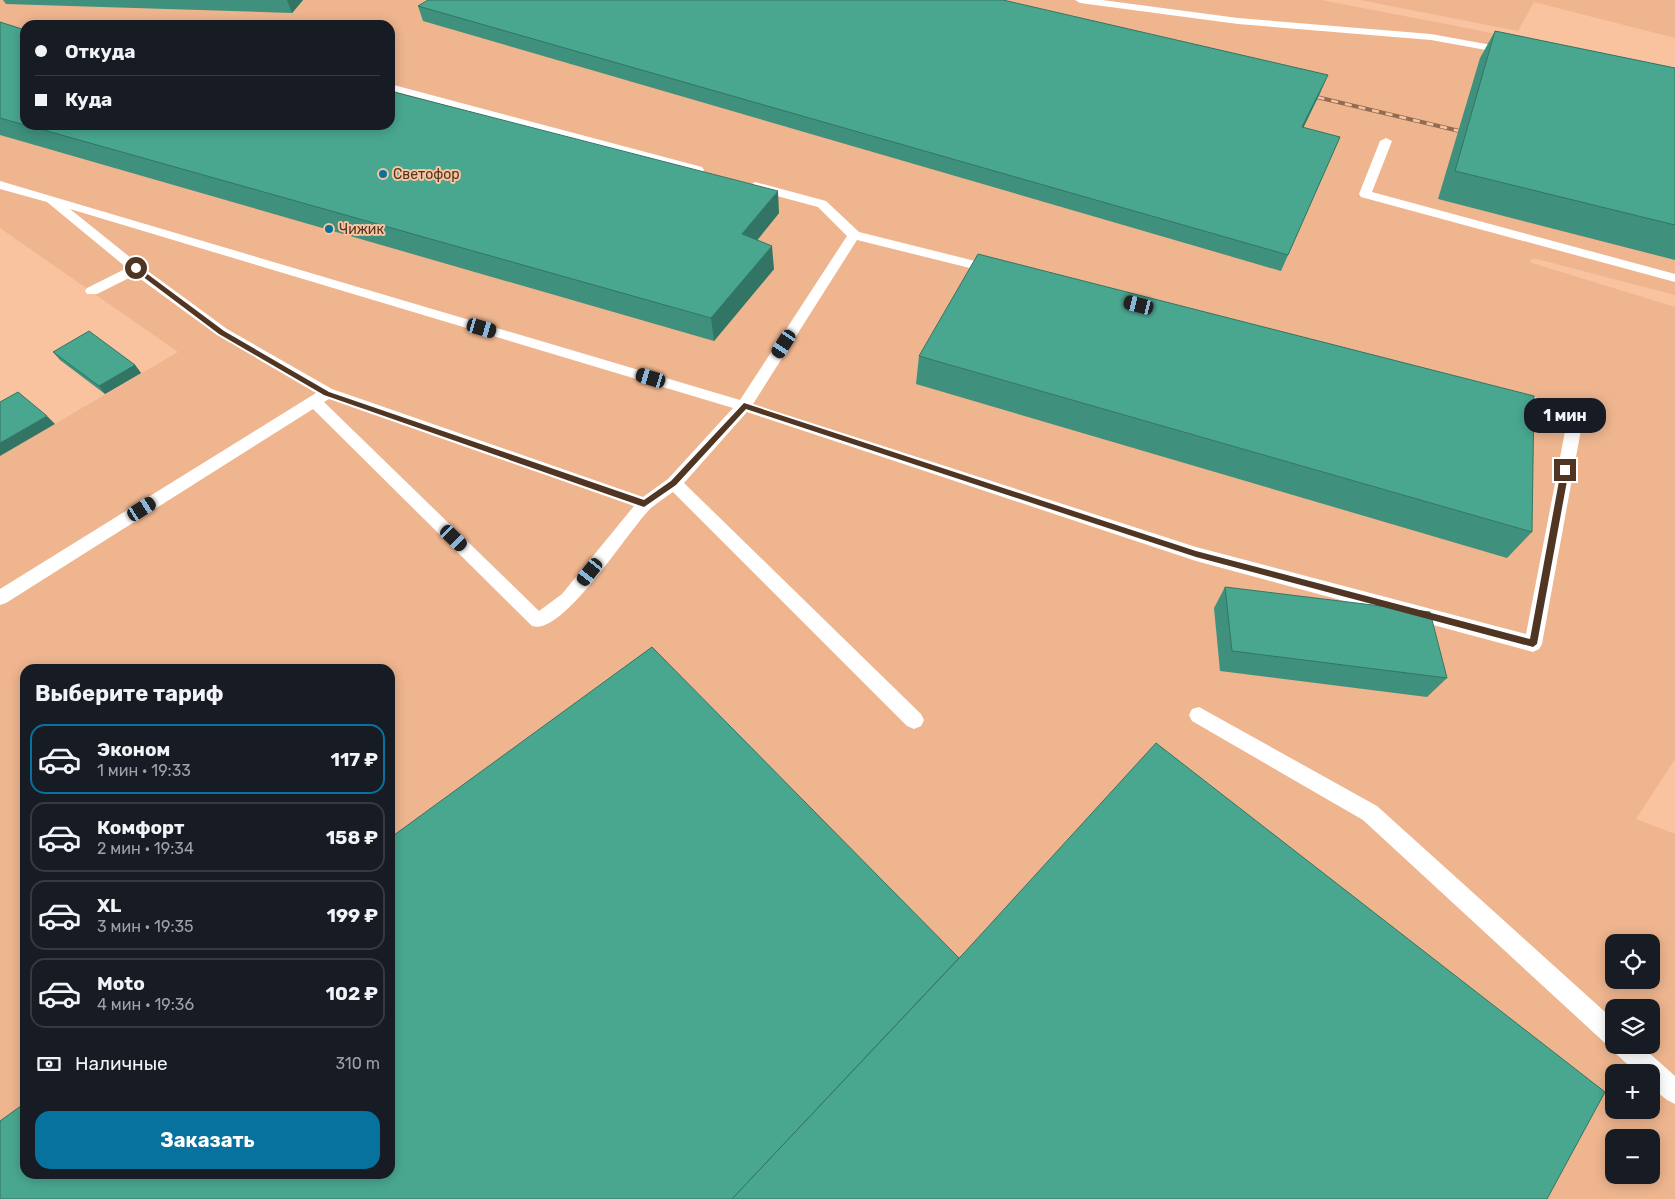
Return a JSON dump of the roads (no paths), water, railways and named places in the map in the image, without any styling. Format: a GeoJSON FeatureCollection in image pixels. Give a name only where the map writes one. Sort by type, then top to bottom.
{"type":"FeatureCollection","features":[{"type":"Feature","properties":{"kind":"lane"},"geometry":{"type":"LineString","coordinates":[[1080,0],[1238,21],[1431,37],[1519,53]]}},
{"type":"Feature","properties":{"kind":"lane"},"geometry":{"type":"LineString","coordinates":[[395,87],[706,173]]}},
{"type":"Feature","properties":{"kind":"lane"},"geometry":{"type":"LineString","coordinates":[[1386,141],[1365,194],[1675,278]]}},
{"type":"Feature","properties":{"kind":"lane"},"geometry":{"type":"LineString","coordinates":[[745,183],[822,204],[854,235],[1008,273]]}},
{"type":"Feature","properties":{"kind":"lane"},"geometry":{"type":"LineString","coordinates":[[0,185],[744,406],[1196,554],[1533,644],[1576,413],[1499,394]]}},
{"type":"Feature","properties":{"kind":"lane"},"geometry":{"type":"LineString","coordinates":[[51,200],[136,268],[222,332],[321,397],[538,621],[568,599],[644,504],[674,483],[744,406],[854,235]]}},
{"type":"Feature","properties":{"kind":"lane"},"geometry":{"type":"LineString","coordinates":[[92,291],[136,268]]}},
{"type":"Feature","properties":{"kind":"lane"},"geometry":{"type":"LineString","coordinates":[[321,397],[644,504]]}},
{"type":"Feature","properties":{"kind":"lane"},"geometry":{"type":"LineString","coordinates":[[0,598],[321,397]]}},
{"type":"Feature","properties":{"kind":"lane"},"geometry":{"type":"LineString","coordinates":[[674,483],[914,720]]}},
{"type":"Feature","properties":{"kind":"lane"},"geometry":{"type":"LineString","coordinates":[[1199,715],[1370,813],[1605,1028]]}},
{"type":"Feature","properties":{"kind":"lane"},"geometry":{"type":"LineString","coordinates":[[1633,1054],[1675,1092]]}},
{"type":"Feature","properties":{"kind":"railway"},"geometry":{"type":"LineString","coordinates":[[1304,94],[1472,134]]}},
{"type":"Feature","properties":{"kind":"place","name":"Светофор"},"geometry":{"type":"Point","coordinates":[383,174]}},
{"type":"Feature","properties":{"kind":"place","name":"Чижик"},"geometry":{"type":"Point","coordinates":[329,229]}}]}
